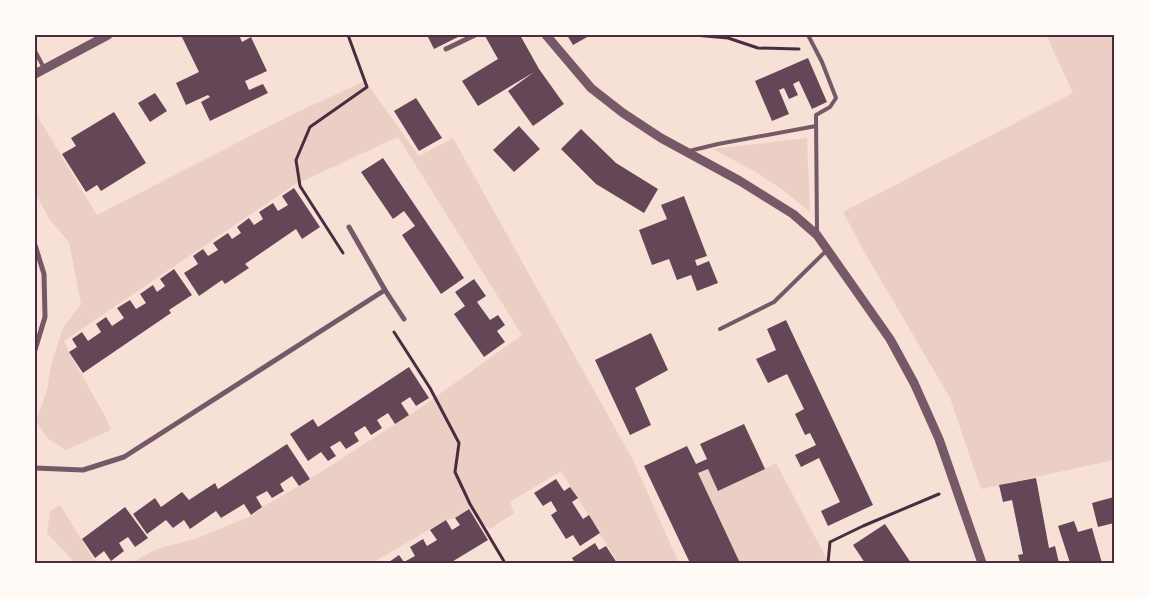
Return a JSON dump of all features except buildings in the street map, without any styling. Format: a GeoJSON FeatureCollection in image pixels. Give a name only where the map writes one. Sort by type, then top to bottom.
{"type":"FeatureCollection","features":[{"type":"Feature","properties":{"kind":"street"},"geometry":{"type":"LineString","coordinates":[[35,74],[108,35]]}},
{"type":"Feature","properties":{"kind":"street"},"geometry":{"type":"LineString","coordinates":[[446,50],[475,35]]}},
{"type":"Feature","properties":{"kind":"street"},"geometry":{"type":"LineString","coordinates":[[546,35],[591,88],[638,125],[740,181],[793,214],[817,235],[890,339],[906,368],[939,439],[982,563]]}},
{"type":"Feature","properties":{"kind":"street"},"geometry":{"type":"LineString","coordinates":[[349,227],[404,319]]}},
{"type":"Feature","properties":{"kind":"street"},"geometry":{"type":"LineString","coordinates":[[35,245],[44,274],[45,317],[35,350]]}},
{"type":"Feature","properties":{"kind":"street"},"geometry":{"type":"LineString","coordinates":[[35,468],[84,470],[124,457],[385,290]]}},
{"type":"Feature","properties":{"kind":"lane"},"geometry":{"type":"LineString","coordinates":[[808,35],[822,62],[836,98],[830,107],[816,115],[817,235]]}},
{"type":"Feature","properties":{"kind":"lane"},"geometry":{"type":"LineString","coordinates":[[35,51],[44,68]]}},
{"type":"Feature","properties":{"kind":"lane"},"geometry":{"type":"LineString","coordinates":[[685,152],[816,126]]}},
{"type":"Feature","properties":{"kind":"lane"},"geometry":{"type":"LineString","coordinates":[[720,329],[774,302],[827,250]]}},
{"type":"Feature","properties":{"kind":"path"},"geometry":{"type":"LineString","coordinates":[[694,35],[728,38],[758,48],[779,50],[815,49]]}},
{"type":"Feature","properties":{"kind":"path"},"geometry":{"type":"LineString","coordinates":[[828,563],[830,542],[863,526],[956,488]]}},
{"type":"Feature","properties":{"kind":"shaded area"},"geometry":{"type":"Polygon","coordinates":[[[1046,35],[1114,35],[1114,460],[981,489],[950,398],[843,212],[1073,93],[1046,35]]]}},
{"type":"Feature","properties":{"kind":"shaded area"},"geometry":{"type":"Polygon","coordinates":[[[365,81],[419,156],[453,138],[633,460],[679,563],[618,563],[561,471],[510,502],[514,513],[490,529],[475,518],[467,509],[455,518],[446,520],[372,563],[131,563],[157,549],[198,538],[253,515],[262,507],[299,486],[420,408],[522,335],[398,137],[294,185],[64,341],[111,430],[66,450],[48,439],[36,421],[47,390],[51,365],[63,328],[81,304],[69,242],[50,220],[35,193],[35,112],[97,215],[291,115],[365,81]]]}},
{"type":"Feature","properties":{"kind":"shaded area"},"geometry":{"type":"Polygon","coordinates":[[[807,138],[810,212],[780,188],[754,171],[713,149],[807,138]]]}},
{"type":"Feature","properties":{"kind":"shaded area"},"geometry":{"type":"Polygon","coordinates":[[[776,463],[829,563],[740,563],[698,473],[708,469],[719,491],[776,463]]]}},
{"type":"Feature","properties":{"kind":"shaded area"},"geometry":{"type":"Polygon","coordinates":[[[60,505],[96,563],[75,563],[47,533],[50,511],[60,505]]]}}]}
